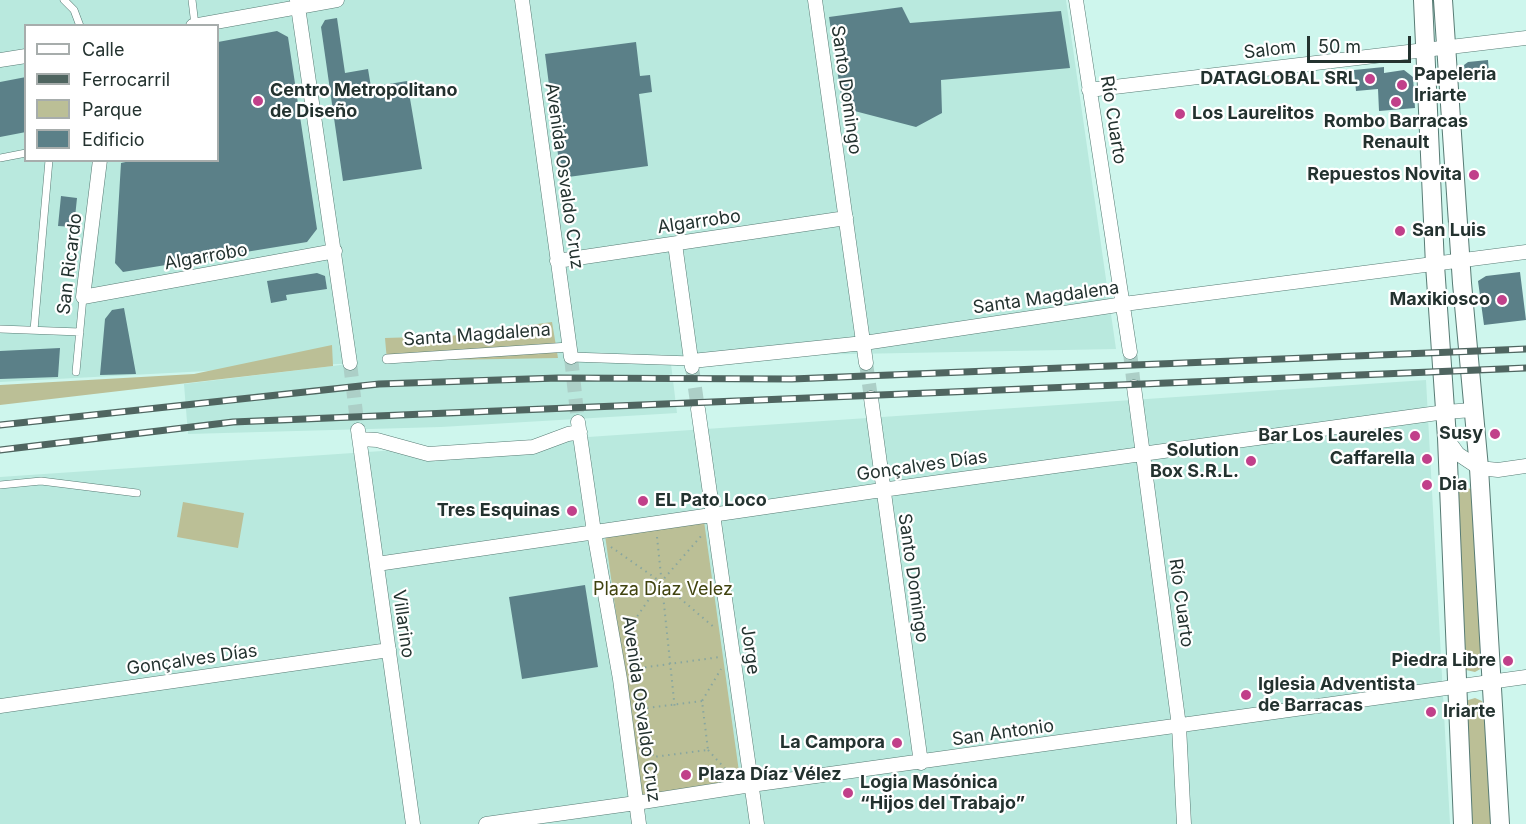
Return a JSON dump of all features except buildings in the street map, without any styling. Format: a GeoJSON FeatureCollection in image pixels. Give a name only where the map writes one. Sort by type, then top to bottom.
{"type":"FeatureCollection","features":[{"type":"Feature","properties":{"kind":"main road"},"geometry":{"type":"LineString","coordinates":[[1423,0],[1435,264],[1447,438],[1463,824]]}},
{"type":"Feature","properties":{"kind":"main road"},"geometry":{"type":"LineString","coordinates":[[1443,0],[1461,261],[1479,468],[1500,824]]}},
{"type":"Feature","properties":{"kind":"street"},"geometry":{"type":"LineString","coordinates":[[199,24],[297,4],[337,0]]}},
{"type":"Feature","properties":{"kind":"street","name":"Avenida Osvaldo Cruz"},"geometry":{"type":"LineString","coordinates":[[522,0],[570,352]]}},
{"type":"Feature","properties":{"kind":"street","name":"Santo Domingo"},"geometry":{"type":"LineString","coordinates":[[815,0],[866,363]]}},
{"type":"Feature","properties":{"kind":"street","name":"Río Cuarto"},"geometry":{"type":"LineString","coordinates":[[1076,0],[1130,352]]}},
{"type":"Feature","properties":{"kind":"street"},"geometry":{"type":"LineString","coordinates":[[297,4],[350,363]]}},
{"type":"Feature","properties":{"kind":"street","name":"Salom"},"geometry":{"type":"LineString","coordinates":[[1089,90],[1526,38]]}},
{"type":"Feature","properties":{"kind":"street"},"geometry":{"type":"LineString","coordinates":[[0,60],[24,56]]}},
{"type":"Feature","properties":{"kind":"street","name":"San Ricardo"},"geometry":{"type":"LineString","coordinates":[[83,297],[100,162]]}},
{"type":"Feature","properties":{"kind":"street","name":"Algarrobo"},"geometry":{"type":"LineString","coordinates":[[557,261],[846,218]]}},
{"type":"Feature","properties":{"kind":"street"},"geometry":{"type":"LineString","coordinates":[[675,244],[692,364]]}},
{"type":"Feature","properties":{"kind":"street","name":"Algarrobo"},"geometry":{"type":"LineString","coordinates":[[83,297],[335,251]]}},
{"type":"Feature","properties":{"kind":"street","name":"Santa Magdalena"},"geometry":{"type":"LineString","coordinates":[[387,358],[570,352],[692,364],[864,343],[1124,304],[1526,252]]}},
{"type":"Feature","properties":{"kind":"street","name":"Río Cuarto"},"geometry":{"type":"LineString","coordinates":[[1134,387],[1179,726],[1184,824]]}},
{"type":"Feature","properties":{"kind":"street","name":"Santo Domingo"},"geometry":{"type":"LineString","coordinates":[[871,398],[921,763]]}},
{"type":"Feature","properties":{"kind":"street","name":"Jorge"},"geometry":{"type":"LineString","coordinates":[[698,409],[757,824]]}},
{"type":"Feature","properties":{"kind":"street","name":"Gonçalves Días"},"geometry":{"type":"LineString","coordinates":[[376,564],[1143,453],[1473,410]]}},
{"type":"Feature","properties":{"kind":"street","name":"Avenida Osvaldo Cruz"},"geometry":{"type":"LineString","coordinates":[[359,435],[428,454],[533,447],[568,434],[579,427],[594,532],[619,672],[639,824]]}},
{"type":"Feature","properties":{"kind":"street","name":"Villarino"},"geometry":{"type":"LineString","coordinates":[[359,435],[414,824]]}},
{"type":"Feature","properties":{"kind":"street"},"geometry":{"type":"LineString","coordinates":[[1447,438],[1458,454],[1479,468],[1498,470],[1526,466]]}},
{"type":"Feature","properties":{"kind":"street","name":"Gonçalves Días"},"geometry":{"type":"LineString","coordinates":[[0,706],[389,650]]}},
{"type":"Feature","properties":{"kind":"street","name":"San Antonio"},"geometry":{"type":"LineString","coordinates":[[486,824],[1526,677]]}},
{"type":"Feature","properties":{"kind":"lane"},"geometry":{"type":"LineString","coordinates":[[64,0],[74,10],[79,24]]}},
{"type":"Feature","properties":{"kind":"lane"},"geometry":{"type":"LineString","coordinates":[[192,0],[194,24]]}},
{"type":"Feature","properties":{"kind":"lane"},"geometry":{"type":"LineString","coordinates":[[0,158],[24,153]]}},
{"type":"Feature","properties":{"kind":"lane"},"geometry":{"type":"LineString","coordinates":[[34,330],[49,162]]}},
{"type":"Feature","properties":{"kind":"lane","name":"San Ricardo"},"geometry":{"type":"LineString","coordinates":[[76,372],[83,297]]}},
{"type":"Feature","properties":{"kind":"lane"},"geometry":{"type":"LineString","coordinates":[[0,330],[80,332]]}},
{"type":"Feature","properties":{"kind":"lane"},"geometry":{"type":"LineString","coordinates":[[0,485],[42,482],[137,493]]}},
{"type":"Feature","properties":{"kind":"path"},"geometry":{"type":"LineString","coordinates":[[614,644],[620,640],[661,582],[705,531],[713,514]]}},
{"type":"Feature","properties":{"kind":"path"},"geometry":{"type":"LineString","coordinates":[[655,522],[675,710]]}},
{"type":"Feature","properties":{"kind":"path"},"geometry":{"type":"LineString","coordinates":[[594,532],[607,544],[661,582],[719,632],[730,633]]}},
{"type":"Feature","properties":{"kind":"path"},"geometry":{"type":"LineString","coordinates":[[619,672],[669,664],[733,660]]}},
{"type":"Feature","properties":{"kind":"path"},"geometry":{"type":"LineString","coordinates":[[733,660],[724,665],[702,701],[708,750],[741,786],[751,785]]}},
{"type":"Feature","properties":{"kind":"path"},"geometry":{"type":"LineString","coordinates":[[702,701],[647,708],[653,757],[708,750]]}},
{"type":"Feature","properties":{"kind":"shaded area"},"geometry":{"type":"Polygon","coordinates":[[[0,0],[1066,0],[1116,349],[589,359],[671,364],[677,413],[441,427],[188,434],[184,384],[357,363],[0,382],[0,0]]]}},
{"type":"Feature","properties":{"kind":"shaded area"},"geometry":{"type":"Polygon","coordinates":[[[1426,380],[1450,824],[0,824],[0,477],[1426,380]]]}},
{"type":"Feature","properties":{"kind":"green space"},"geometry":{"type":"Polygon","coordinates":[[[552,322],[558,358],[387,361],[385,338],[450,336],[552,322]]]}},
{"type":"Feature","properties":{"kind":"green space"},"geometry":{"type":"Polygon","coordinates":[[[332,345],[333,366],[0,405],[0,385],[194,374],[332,345]]]}},
{"type":"Feature","properties":{"kind":"green space"},"geometry":{"type":"Polygon","coordinates":[[[1464,487],[1471,489],[1473,495],[1482,668],[1475,672],[1466,670],[1463,663],[1457,494],[1464,487]]]}},
{"type":"Feature","properties":{"kind":"green space"},"geometry":{"type":"Polygon","coordinates":[[[183,502],[244,513],[238,548],[177,537],[183,502]]]}},
{"type":"Feature","properties":{"kind":"green space","name":"Plaza Díaz Velez"},"geometry":{"type":"Polygon","coordinates":[[[704,521],[741,786],[642,800],[605,535],[704,521]]]}},
{"type":"Feature","properties":{"kind":"green space"},"geometry":{"type":"Polygon","coordinates":[[[1475,698],[1482,701],[1485,708],[1494,824],[1469,824],[1465,701],[1475,698]]]}},
{"type":"Feature","properties":{"kind":"tunnel"},"geometry":{"type":"LineString","coordinates":[[1130,352],[1134,387]]}},
{"type":"Feature","properties":{"kind":"tunnel"},"geometry":{"type":"LineString","coordinates":[[571,357],[578,422]]}},
{"type":"Feature","properties":{"kind":"tunnel"},"geometry":{"type":"LineString","coordinates":[[350,363],[358,430]]}},
{"type":"Feature","properties":{"kind":"tunnel"},"geometry":{"type":"LineString","coordinates":[[866,363],[871,398]]}},
{"type":"Feature","properties":{"kind":"tunnel"},"geometry":{"type":"LineString","coordinates":[[692,367],[698,409]]}},
{"type":"Feature","properties":{"kind":"railway"},"geometry":{"type":"LineString","coordinates":[[0,425],[379,384],[558,378],[792,379],[1526,349]]}},
{"type":"Feature","properties":{"kind":"railway"},"geometry":{"type":"LineString","coordinates":[[0,450],[233,422],[1526,368]]}},
{"type":"Feature","properties":{"kind":"place","name":"DATAGLOBAL SRL"},"geometry":{"type":"Point","coordinates":[1370,79]}},
{"type":"Feature","properties":{"kind":"place","name":"Papeleria Iriarte"},"geometry":{"type":"Point","coordinates":[1402,85]}},
{"type":"Feature","properties":{"kind":"place","name":"Centro Metropolitano de Diseño"},"geometry":{"type":"Point","coordinates":[258,101]}},
{"type":"Feature","properties":{"kind":"place","name":"Rombo Barracas Renault"},"geometry":{"type":"Point","coordinates":[1396,102]}},
{"type":"Feature","properties":{"kind":"place","name":"Los Laurelitos"},"geometry":{"type":"Point","coordinates":[1180,114]}},
{"type":"Feature","properties":{"kind":"place","name":"Repuestos Novita"},"geometry":{"type":"Point","coordinates":[1474,175]}},
{"type":"Feature","properties":{"kind":"place","name":"San Luis"},"geometry":{"type":"Point","coordinates":[1400,231]}},
{"type":"Feature","properties":{"kind":"place","name":"Maxikiosco"},"geometry":{"type":"Point","coordinates":[1502,300]}},
{"type":"Feature","properties":{"kind":"place","name":"Susy"},"geometry":{"type":"Point","coordinates":[1495,434]}},
{"type":"Feature","properties":{"kind":"place","name":"Bar Los Laureles"},"geometry":{"type":"Point","coordinates":[1415,436]}},
{"type":"Feature","properties":{"kind":"place","name":"Caffarella"},"geometry":{"type":"Point","coordinates":[1427,459]}},
{"type":"Feature","properties":{"kind":"place","name":"Solution Box S.R.L."},"geometry":{"type":"Point","coordinates":[1251,461]}},
{"type":"Feature","properties":{"kind":"place","name":"Dia"},"geometry":{"type":"Point","coordinates":[1427,485]}},
{"type":"Feature","properties":{"kind":"place","name":"EL Pato Loco"},"geometry":{"type":"Point","coordinates":[643,501]}},
{"type":"Feature","properties":{"kind":"place","name":"Tres Esquinas"},"geometry":{"type":"Point","coordinates":[572,511]}},
{"type":"Feature","properties":{"kind":"place","name":"Piedra Libre"},"geometry":{"type":"Point","coordinates":[1508,661]}},
{"type":"Feature","properties":{"kind":"place","name":"Iglesia Adventista de Barracas"},"geometry":{"type":"Point","coordinates":[1246,695]}},
{"type":"Feature","properties":{"kind":"place","name":"Iriarte"},"geometry":{"type":"Point","coordinates":[1431,712]}},
{"type":"Feature","properties":{"kind":"place","name":"La Campora"},"geometry":{"type":"Point","coordinates":[897,743]}},
{"type":"Feature","properties":{"kind":"place","name":"Plaza Díaz Vélez"},"geometry":{"type":"Point","coordinates":[686,775]}},
{"type":"Feature","properties":{"kind":"place","name":"Logia Masónica “Hijos del Trabajo”"},"geometry":{"type":"Point","coordinates":[848,793]}}]}
